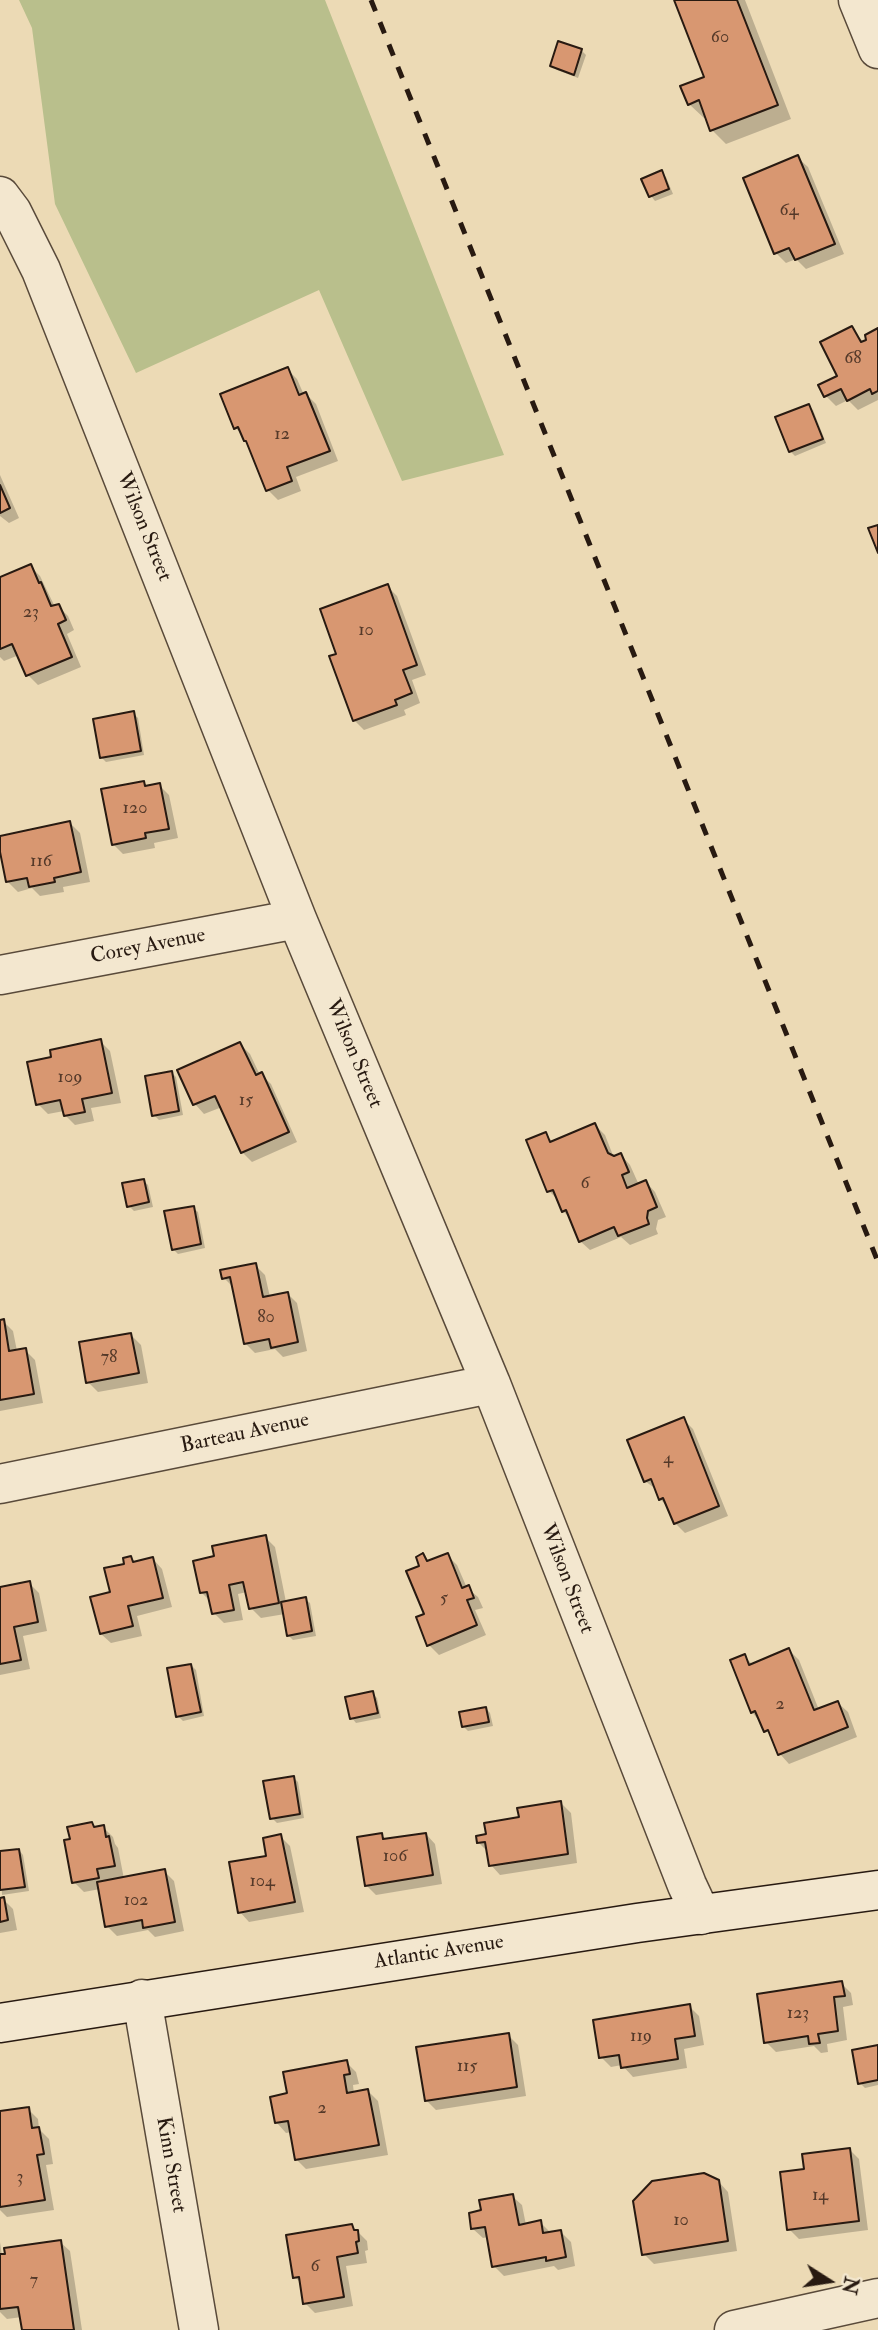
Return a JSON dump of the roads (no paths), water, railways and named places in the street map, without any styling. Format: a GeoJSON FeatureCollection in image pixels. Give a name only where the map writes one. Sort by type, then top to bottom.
{"type":"FeatureCollection","features":[{"type":"Feature","properties":{"kind":"street"},"geometry":{"type":"LineString","coordinates":[[858,0],[878,49]]}},
{"type":"Feature","properties":{"kind":"street","name":"Wilson Street"},"geometry":{"type":"LineString","coordinates":[[0,196],[12,212],[41,270],[297,919],[491,1384],[687,1885],[701,1914]]}},
{"type":"Feature","properties":{"kind":"street","name":"Corey Avenue"},"geometry":{"type":"LineString","coordinates":[[0,975],[297,919]]}},
{"type":"Feature","properties":{"kind":"street","name":"Barteau Avenue"},"geometry":{"type":"LineString","coordinates":[[0,1484],[491,1384]]}},
{"type":"Feature","properties":{"kind":"street","name":"Atlantic Avenue"},"geometry":{"type":"LineString","coordinates":[[0,2023],[730,1909],[878,1890]]}},
{"type":"Feature","properties":{"kind":"street","name":"Kinn Street"},"geometry":{"type":"LineString","coordinates":[[142,1999],[199,2330]]}},
{"type":"Feature","properties":{"kind":"street"},"geometry":{"type":"LineString","coordinates":[[734,2330],[878,2298]]}},
{"type":"Feature","properties":{"kind":"railway"},"geometry":{"type":"LineString","coordinates":[[371,0],[878,1262]]}}]}
